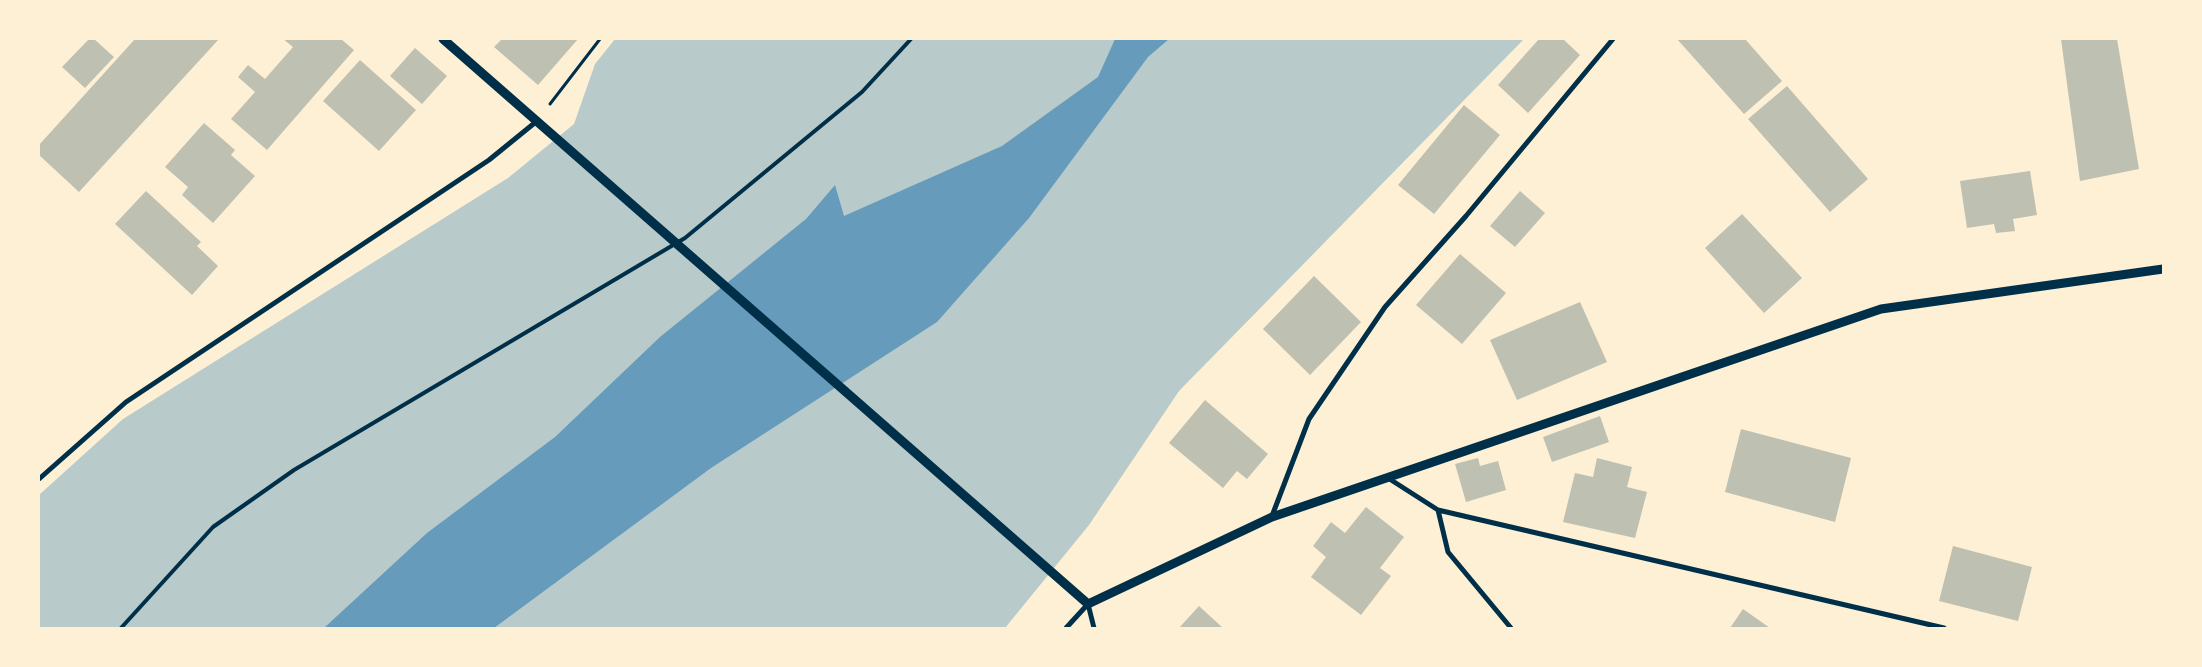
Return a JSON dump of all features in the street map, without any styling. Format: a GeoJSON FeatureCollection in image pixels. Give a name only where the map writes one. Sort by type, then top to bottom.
{"type":"FeatureCollection","features":[{"type":"Feature","properties":{"kind":"street"},"geometry":{"type":"LineString","coordinates":[[443,39],[1088,604],[1094,628]]}},
{"type":"Feature","properties":{"kind":"street"},"geometry":{"type":"LineString","coordinates":[[1272,517],[1308,419],[1385,307],[1466,216],[1613,39]]}},
{"type":"Feature","properties":{"kind":"street"},"geometry":{"type":"LineString","coordinates":[[39,479],[126,402],[489,160],[537,121]]}},
{"type":"Feature","properties":{"kind":"street"},"geometry":{"type":"LineString","coordinates":[[1066,628],[1088,604],[1272,517],[1881,309],[2163,268]]}},
{"type":"Feature","properties":{"kind":"street"},"geometry":{"type":"LineString","coordinates":[[1388,478],[1438,510],[1944,628]]}},
{"type":"Feature","properties":{"kind":"street"},"geometry":{"type":"LineString","coordinates":[[1438,510],[1448,552],[1511,628]]}},
{"type":"Feature","properties":{"kind":"lane"},"geometry":{"type":"LineString","coordinates":[[121,628],[212,527],[294,470],[685,238],[862,92],[911,39]]}},
{"type":"Feature","properties":{"kind":"path"},"geometry":{"type":"LineString","coordinates":[[537,121],[600,39]]}},
{"type":"Feature","properties":{"kind":"shaded area"},"geometry":{"type":"Polygon","coordinates":[[[615,39],[1524,39],[1179,391],[1089,525],[1005,628],[39,628],[39,495],[123,419],[508,178],[574,124],[595,64],[615,39]]]}},
{"type":"Feature","properties":{"kind":"water"},"geometry":{"type":"Polygon","coordinates":[[[1115,39],[1169,39],[1148,57],[1029,218],[937,322],[711,468],[494,628],[324,628],[427,533],[555,437],[660,337],[806,219],[835,185],[844,216],[1002,146],[1098,77],[1115,39]]]}},
{"type":"Feature","properties":{"kind":"building"},"geometry":{"type":"Polygon","coordinates":[[[89,39],[94,39],[114,57],[85,88],[62,67],[89,39]]]}},
{"type":"Feature","properties":{"kind":"building"},"geometry":{"type":"Polygon","coordinates":[[[135,39],[219,39],[79,192],[39,155],[39,145],[135,39]]]}},
{"type":"Feature","properties":{"kind":"building"},"geometry":{"type":"Polygon","coordinates":[[[283,39],[341,39],[354,50],[267,150],[231,119],[255,92],[238,77],[248,65],[265,79],[293,47],[283,39]]]}},
{"type":"Feature","properties":{"kind":"building"},"geometry":{"type":"Polygon","coordinates":[[[502,39],[578,39],[538,85],[494,47],[502,39]]]}},
{"type":"Feature","properties":{"kind":"building"},"geometry":{"type":"Polygon","coordinates":[[[1539,39],[1563,39],[1580,55],[1528,113],[1498,85],[1539,39]]]}},
{"type":"Feature","properties":{"kind":"building"},"geometry":{"type":"Polygon","coordinates":[[[1677,39],[1745,39],[1782,81],[1744,114],[1677,39]]]}},
{"type":"Feature","properties":{"kind":"building"},"geometry":{"type":"Polygon","coordinates":[[[2061,39],[2117,39],[2139,169],[2080,181],[2061,39]]]}},
{"type":"Feature","properties":{"kind":"building"},"geometry":{"type":"Polygon","coordinates":[[[415,48],[447,76],[422,104],[390,76],[415,48]]]}},
{"type":"Feature","properties":{"kind":"building"},"geometry":{"type":"Polygon","coordinates":[[[360,60],[416,110],[379,151],[323,101],[360,60]]]}},
{"type":"Feature","properties":{"kind":"building"},"geometry":{"type":"Polygon","coordinates":[[[1787,86],[1868,179],[1830,212],[1748,119],[1787,86]]]}},
{"type":"Feature","properties":{"kind":"building"},"geometry":{"type":"Polygon","coordinates":[[[1464,105],[1500,135],[1434,214],[1398,185],[1464,105]]]}},
{"type":"Feature","properties":{"kind":"building"},"geometry":{"type":"Polygon","coordinates":[[[204,123],[235,150],[231,155],[255,176],[213,223],[182,195],[188,187],[165,167],[204,123]]]}},
{"type":"Feature","properties":{"kind":"building"},"geometry":{"type":"Polygon","coordinates":[[[2030,171],[2037,215],[2013,219],[2015,231],[1996,233],[1994,224],[1967,228],[1960,181],[2030,171]]]}},
{"type":"Feature","properties":{"kind":"building"},"geometry":{"type":"Polygon","coordinates":[[[146,191],[201,242],[197,246],[218,266],[192,295],[115,224],[146,191]]]}},
{"type":"Feature","properties":{"kind":"building"},"geometry":{"type":"Polygon","coordinates":[[[1520,191],[1545,213],[1515,247],[1490,226],[1520,191]]]}},
{"type":"Feature","properties":{"kind":"building"},"geometry":{"type":"Polygon","coordinates":[[[1742,214],[1802,278],[1764,313],[1705,248],[1742,214]]]}},
{"type":"Feature","properties":{"kind":"building"},"geometry":{"type":"Polygon","coordinates":[[[1460,254],[1506,293],[1462,344],[1416,305],[1460,254]]]}},
{"type":"Feature","properties":{"kind":"building"},"geometry":{"type":"Polygon","coordinates":[[[1314,276],[1361,322],[1310,375],[1263,329],[1314,276]]]}},
{"type":"Feature","properties":{"kind":"building"},"geometry":{"type":"Polygon","coordinates":[[[1580,302],[1607,362],[1517,400],[1490,340],[1580,302]]]}},
{"type":"Feature","properties":{"kind":"building"},"geometry":{"type":"Polygon","coordinates":[[[1205,400],[1268,454],[1247,479],[1237,471],[1223,488],[1169,443],[1205,400]]]}},
{"type":"Feature","properties":{"kind":"building"},"geometry":{"type":"Polygon","coordinates":[[[1600,416],[1609,442],[1552,462],[1543,437],[1600,416]]]}},
{"type":"Feature","properties":{"kind":"building"},"geometry":{"type":"Polygon","coordinates":[[[1741,429],[1851,458],[1835,522],[1725,492],[1741,429]]]}},
{"type":"Feature","properties":{"kind":"building"},"geometry":{"type":"Polygon","coordinates":[[[1478,458],[1480,466],[1498,461],[1506,490],[1466,502],[1455,464],[1478,458]]]}},
{"type":"Feature","properties":{"kind":"building"},"geometry":{"type":"Polygon","coordinates":[[[1597,458],[1632,467],[1627,487],[1647,492],[1635,538],[1563,522],[1575,473],[1593,477],[1597,458]]]}},
{"type":"Feature","properties":{"kind":"building"},"geometry":{"type":"Polygon","coordinates":[[[1366,507],[1404,537],[1380,568],[1391,576],[1361,615],[1311,577],[1326,557],[1313,546],[1331,522],[1345,533],[1366,507]]]}},
{"type":"Feature","properties":{"kind":"building"},"geometry":{"type":"Polygon","coordinates":[[[1953,546],[2032,567],[2018,621],[1939,601],[1953,546]]]}},
{"type":"Feature","properties":{"kind":"building"},"geometry":{"type":"Polygon","coordinates":[[[1199,606],[1223,628],[1179,628],[1199,606]]]}},
{"type":"Feature","properties":{"kind":"building"},"geometry":{"type":"Polygon","coordinates":[[[1743,609],[1770,628],[1730,628],[1743,609]]]}}]}
